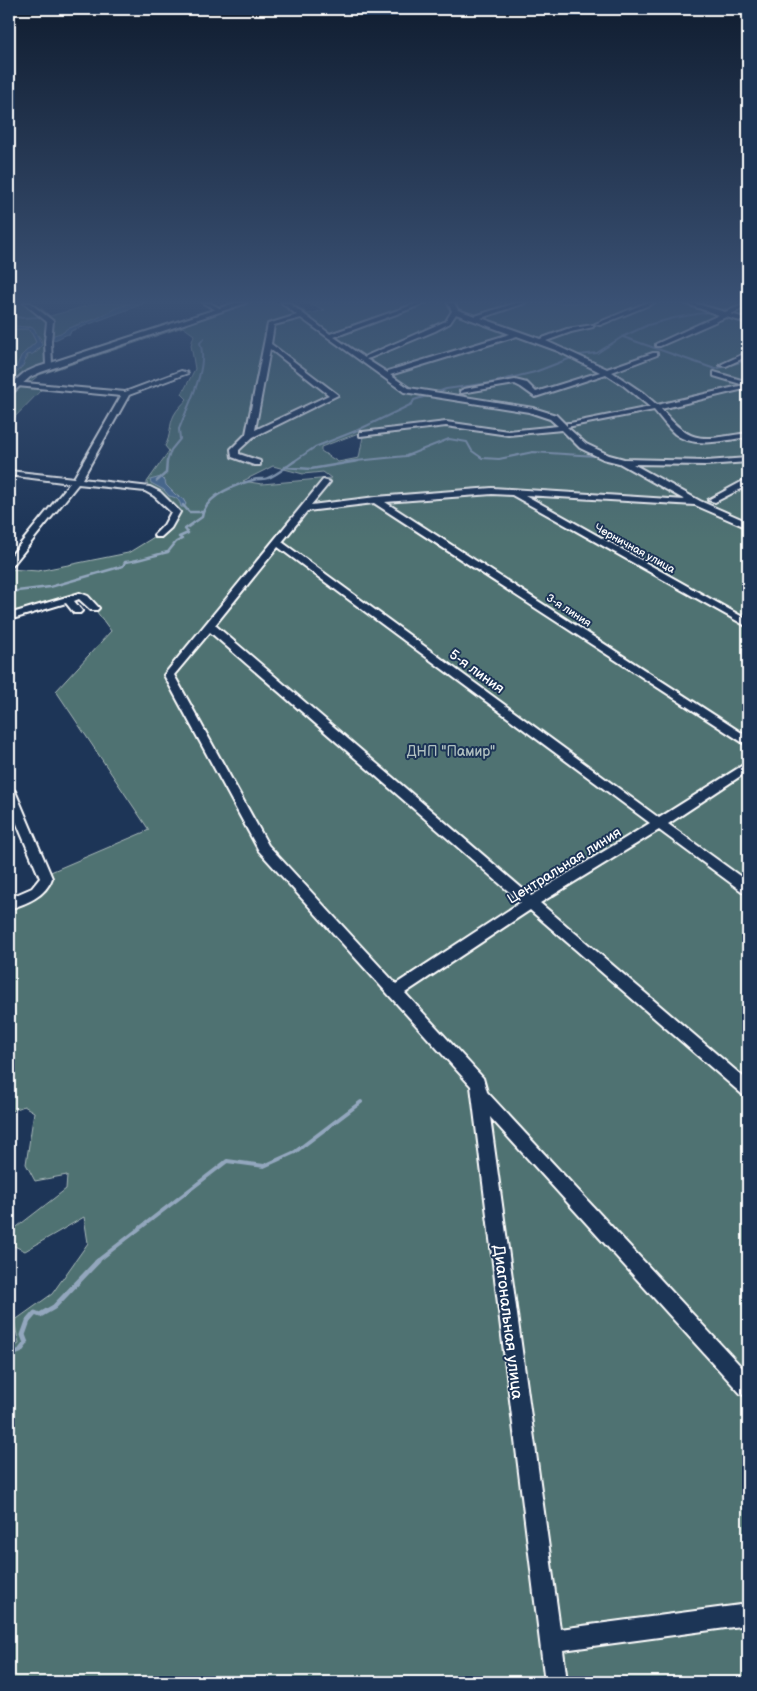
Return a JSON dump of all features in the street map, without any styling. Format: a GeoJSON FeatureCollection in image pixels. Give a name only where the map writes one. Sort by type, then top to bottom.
{"type":"FeatureCollection","features":[{"type":"Feature","properties":{"kind":"street"},"geometry":{"type":"LineString","coordinates":[[9,391],[20,382]]}},
{"type":"Feature","properties":{"kind":"street"},"geometry":{"type":"LineString","coordinates":[[18,384],[126,394],[159,382]]}},
{"type":"Feature","properties":{"kind":"street"},"geometry":{"type":"LineString","coordinates":[[250,435],[260,382]]}},
{"type":"Feature","properties":{"kind":"street"},"geometry":{"type":"LineString","coordinates":[[257,463],[235,455],[235,449],[250,435],[334,395],[317,382]]}},
{"type":"Feature","properties":{"kind":"street"},"geometry":{"type":"LineString","coordinates":[[395,382],[407,390],[530,410],[553,417],[567,426],[583,446],[606,457],[624,461],[676,463],[748,460]]}},
{"type":"Feature","properties":{"kind":"street"},"geometry":{"type":"LineString","coordinates":[[464,391],[515,382],[524,385],[535,395],[575,382]]}},
{"type":"Feature","properties":{"kind":"street"},"geometry":{"type":"LineString","coordinates":[[621,382],[644,397],[656,408],[670,426],[690,439],[748,435]]}},
{"type":"Feature","properties":{"kind":"street"},"geometry":{"type":"LineString","coordinates":[[363,434],[446,424],[508,433],[567,426],[699,400],[748,385]]}},
{"type":"Feature","properties":{"kind":"street"},"geometry":{"type":"LineString","coordinates":[[9,564],[78,480],[126,394]]}},
{"type":"Feature","properties":{"kind":"street"},"geometry":{"type":"LineString","coordinates":[[624,461],[748,516]]}},
{"type":"Feature","properties":{"kind":"street"},"geometry":{"type":"LineString","coordinates":[[624,461],[697,503],[748,525]]}},
{"type":"Feature","properties":{"kind":"street"},"geometry":{"type":"LineString","coordinates":[[9,473],[147,489],[157,494],[176,512],[168,526],[158,535]]}},
{"type":"Feature","properties":{"kind":"street"},"geometry":{"type":"LineString","coordinates":[[326,482],[208,625],[748,1090]]}},
{"type":"Feature","properties":{"kind":"street"},"geometry":{"type":"LineString","coordinates":[[712,500],[748,482]]}},
{"type":"Feature","properties":{"kind":"street"},"geometry":{"type":"LineString","coordinates":[[304,509],[376,500],[492,491],[697,503]]}},
{"type":"Feature","properties":{"kind":"street","name":"Черничная улица"},"geometry":{"type":"LineString","coordinates":[[511,492],[748,624]]}},
{"type":"Feature","properties":{"kind":"street","name":"3-я линия"},"geometry":{"type":"LineString","coordinates":[[376,500],[748,742]]}},
{"type":"Feature","properties":{"kind":"street","name":"5-я линия"},"geometry":{"type":"LineString","coordinates":[[276,542],[748,889]]}},
{"type":"Feature","properties":{"kind":"street"},"geometry":{"type":"LineString","coordinates":[[9,617],[80,596],[85,598],[94,608]]}},
{"type":"Feature","properties":{"kind":"street"},"geometry":{"type":"LineString","coordinates":[[68,599],[78,611]]}},
{"type":"Feature","properties":{"kind":"street","name":"Диагональная улица"},"geometry":{"type":"LineString","coordinates":[[208,625],[169,675],[263,848],[478,1083],[556,1682]]}},
{"type":"Feature","properties":{"kind":"street","name":"Центральная линия"},"geometry":{"type":"LineString","coordinates":[[396,992],[530,903],[748,766]]}},
{"type":"Feature","properties":{"kind":"street"},"geometry":{"type":"LineString","coordinates":[[9,791],[46,878],[45,884],[40,889],[9,904]]}},
{"type":"Feature","properties":{"kind":"street"},"geometry":{"type":"LineString","coordinates":[[479,1094],[748,1387]]}},
{"type":"Feature","properties":{"kind":"street"},"geometry":{"type":"LineString","coordinates":[[550,1641],[748,1614]]}},
{"type":"Feature","properties":{"kind":"green space","name":"ДНП \"Памир\""},"geometry":{"type":"Polygon","coordinates":[[[9,382],[31,382],[28,384],[45,386],[9,423],[9,382]]]}},
{"type":"Feature","properties":{"kind":"green space","name":"ДНП \"Памир\""},"geometry":{"type":"Polygon","coordinates":[[[188,382],[748,382],[748,1682],[9,1682],[9,1349],[19,1344],[14,1321],[52,1294],[88,1243],[84,1217],[25,1251],[12,1245],[9,1233],[66,1189],[67,1175],[35,1181],[26,1164],[34,1112],[24,1106],[9,1112],[9,904],[40,889],[46,874],[149,830],[56,691],[111,631],[94,608],[80,596],[9,617],[9,569],[38,571],[128,553],[159,534],[176,512],[147,489],[147,482],[169,451],[165,446],[172,419],[187,399],[182,394],[188,382]],[[364,431],[321,447],[321,451],[338,462],[359,458],[364,431]],[[273,466],[243,481],[262,484],[331,478],[323,472],[303,474],[273,466]]]}},
{"type":"Feature","properties":{"kind":"water"},"geometry":{"type":"Polygon","coordinates":[[[161,477],[176,495],[183,499],[186,504],[184,507],[181,507],[177,499],[169,496],[164,490],[151,483],[150,480],[161,477]]]}},
{"type":"Feature","properties":{"kind":"waterway"},"geometry":{"type":"LineString","coordinates":[[167,462],[171,450],[180,439],[179,429],[197,382]]}},
{"type":"Feature","properties":{"kind":"waterway"},"geometry":{"type":"LineString","coordinates":[[435,393],[446,389],[494,382]]}},
{"type":"Feature","properties":{"kind":"waterway"},"geometry":{"type":"LineString","coordinates":[[293,462],[315,447],[358,430],[412,404],[414,400],[430,395]]}},
{"type":"Feature","properties":{"kind":"waterway"},"geometry":{"type":"LineString","coordinates":[[346,462],[406,456],[449,439],[467,442],[472,451],[482,458],[499,459],[533,452],[596,456]]}},
{"type":"Feature","properties":{"kind":"waterway"},"geometry":{"type":"LineString","coordinates":[[157,481],[166,473],[167,461]]}},
{"type":"Feature","properties":{"kind":"waterway"},"geometry":{"type":"LineString","coordinates":[[286,467],[295,461]]}},
{"type":"Feature","properties":{"kind":"waterway"},"geometry":{"type":"LineString","coordinates":[[286,467],[311,469],[358,461]]}},
{"type":"Feature","properties":{"kind":"waterway"},"geometry":{"type":"LineString","coordinates":[[9,592],[50,587],[123,566],[125,562],[168,552],[176,542],[182,539],[179,537],[188,533],[185,529],[202,517],[204,510],[215,497],[238,485],[255,479],[271,477],[286,467]]}},
{"type":"Feature","properties":{"kind":"waterway"},"geometry":{"type":"LineString","coordinates":[[183,505],[189,512],[202,512]]}},
{"type":"Feature","properties":{"kind":"waterway"},"geometry":{"type":"LineString","coordinates":[[96,1262],[227,1161],[264,1166],[295,1152],[361,1102]]}},
{"type":"Feature","properties":{"kind":"waterway"},"geometry":{"type":"LineString","coordinates":[[10,1355],[20,1351],[26,1343],[23,1335],[28,1321],[35,1313],[40,1315],[54,1307],[98,1261]]}}]}
